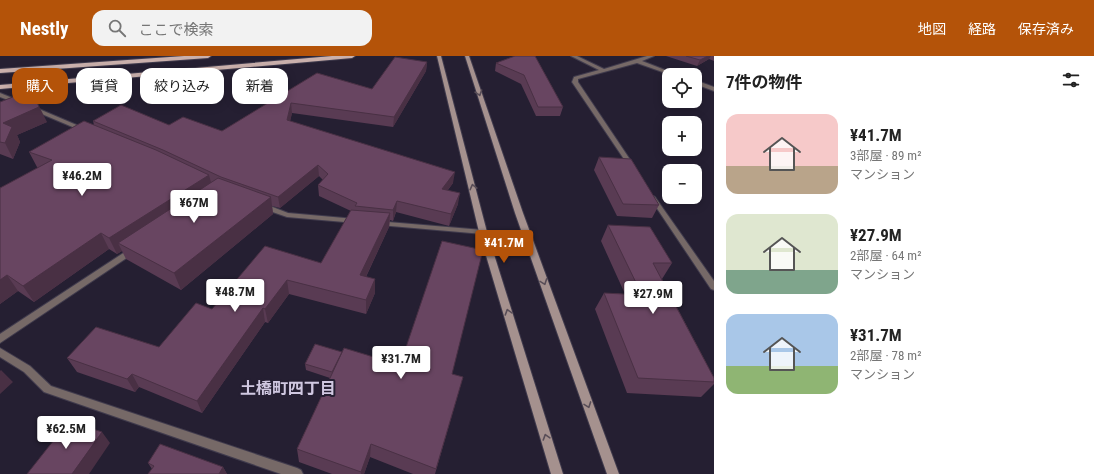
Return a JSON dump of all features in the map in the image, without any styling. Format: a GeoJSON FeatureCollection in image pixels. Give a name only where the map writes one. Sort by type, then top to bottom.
{"type":"FeatureCollection","features":[{"type":"Feature","properties":{"kind":"main road"},"geometry":{"type":"LineString","coordinates":[[0,72],[208,56]]}},
{"type":"Feature","properties":{"kind":"main road"},"geometry":{"type":"LineString","coordinates":[[0,87],[352,56]]}},
{"type":"Feature","properties":{"kind":"street"},"geometry":{"type":"LineString","coordinates":[[439,56],[484,232],[557,474]]}},
{"type":"Feature","properties":{"kind":"street"},"geometry":{"type":"LineString","coordinates":[[467,56],[522,220],[613,474]]}},
{"type":"Feature","properties":{"kind":"street"},"geometry":{"type":"LineString","coordinates":[[573,56],[603,70]]}},
{"type":"Feature","properties":{"kind":"street"},"geometry":{"type":"LineString","coordinates":[[637,174],[575,82],[576,78],[652,56]]}},
{"type":"Feature","properties":{"kind":"street"},"geometry":{"type":"LineString","coordinates":[[637,61],[662,70]]}},
{"type":"Feature","properties":{"kind":"street"},"geometry":{"type":"LineString","coordinates":[[702,85],[714,89]]}},
{"type":"Feature","properties":{"kind":"street"},"geometry":{"type":"LineString","coordinates":[[0,95],[93,133]]}},
{"type":"Feature","properties":{"kind":"street"},"geometry":{"type":"LineString","coordinates":[[650,194],[714,287]]}},
{"type":"Feature","properties":{"kind":"street"},"geometry":{"type":"LineString","coordinates":[[258,204],[286,215],[484,232]]}},
{"type":"Feature","properties":{"kind":"street"},"geometry":{"type":"LineString","coordinates":[[0,339],[143,243]]}},
{"type":"Feature","properties":{"kind":"street"},"geometry":{"type":"LineString","coordinates":[[0,352],[27,369],[48,389],[297,474]]}},
{"type":"Feature","properties":{"kind":"building"},"geometry":{"type":"Polygon","coordinates":[[[515,56],[535,56],[563,107],[538,107],[524,75],[496,63],[515,56]]]}},
{"type":"Feature","properties":{"kind":"building"},"geometry":{"type":"Polygon","coordinates":[[[686,56],[708,56],[700,60],[686,56]]]}},
{"type":"Feature","properties":{"kind":"building"},"geometry":{"type":"Polygon","coordinates":[[[395,57],[427,62],[394,117],[291,103],[287,120],[455,172],[442,189],[460,193],[451,214],[397,201],[393,210],[355,206],[357,203],[318,185],[328,174],[318,165],[278,197],[221,177],[163,150],[93,121],[121,105],[169,125],[183,117],[222,131],[266,104],[288,104],[288,91],[317,73],[372,89],[395,57]]]}},
{"type":"Feature","properties":{"kind":"building"},"geometry":{"type":"Polygon","coordinates":[[[12,97],[12,104],[38,104],[39,107],[3,123],[12,127],[5,143],[0,142],[0,102],[12,97]]]}},
{"type":"Feature","properties":{"kind":"building"},"geometry":{"type":"Polygon","coordinates":[[[84,121],[156,150],[209,175],[109,238],[101,233],[23,286],[7,275],[0,280],[0,188],[52,160],[29,152],[84,121]]]}},
{"type":"Feature","properties":{"kind":"building"},"geometry":{"type":"Polygon","coordinates":[[[599,157],[631,159],[659,205],[623,204],[599,157]]]}},
{"type":"Feature","properties":{"kind":"building"},"geometry":{"type":"Polygon","coordinates":[[[218,178],[271,197],[174,273],[118,243],[218,178]]]}},
{"type":"Feature","properties":{"kind":"building"},"geometry":{"type":"Polygon","coordinates":[[[351,210],[390,213],[360,275],[375,279],[366,300],[287,280],[265,309],[263,308],[197,401],[132,374],[127,379],[67,358],[96,327],[159,347],[196,303],[212,309],[265,246],[321,263],[351,210]]]}},
{"type":"Feature","properties":{"kind":"building"},"geometry":{"type":"Polygon","coordinates":[[[608,225],[650,227],[672,263],[653,263],[714,378],[714,382],[638,378],[604,293],[642,295],[608,225]]]}},
{"type":"Feature","properties":{"kind":"building"},"geometry":{"type":"Polygon","coordinates":[[[442,241],[483,250],[452,374],[463,377],[436,469],[371,444],[361,472],[297,449],[344,348],[400,365],[442,241]]]}},
{"type":"Feature","properties":{"kind":"building"},"geometry":{"type":"Polygon","coordinates":[[[315,344],[342,352],[332,372],[305,364],[315,344]]]}},
{"type":"Feature","properties":{"kind":"building"},"geometry":{"type":"Polygon","coordinates":[[[69,421],[102,432],[72,474],[27,474],[69,421]]]}},
{"type":"Feature","properties":{"kind":"building"},"geometry":{"type":"Polygon","coordinates":[[[160,444],[223,467],[219,474],[148,474],[154,466],[148,463],[160,444]]]}},
{"type":"Feature","properties":{"kind":"district","name":"土橋町四丁目"},"geometry":{"type":"Point","coordinates":[288,388]}}]}
